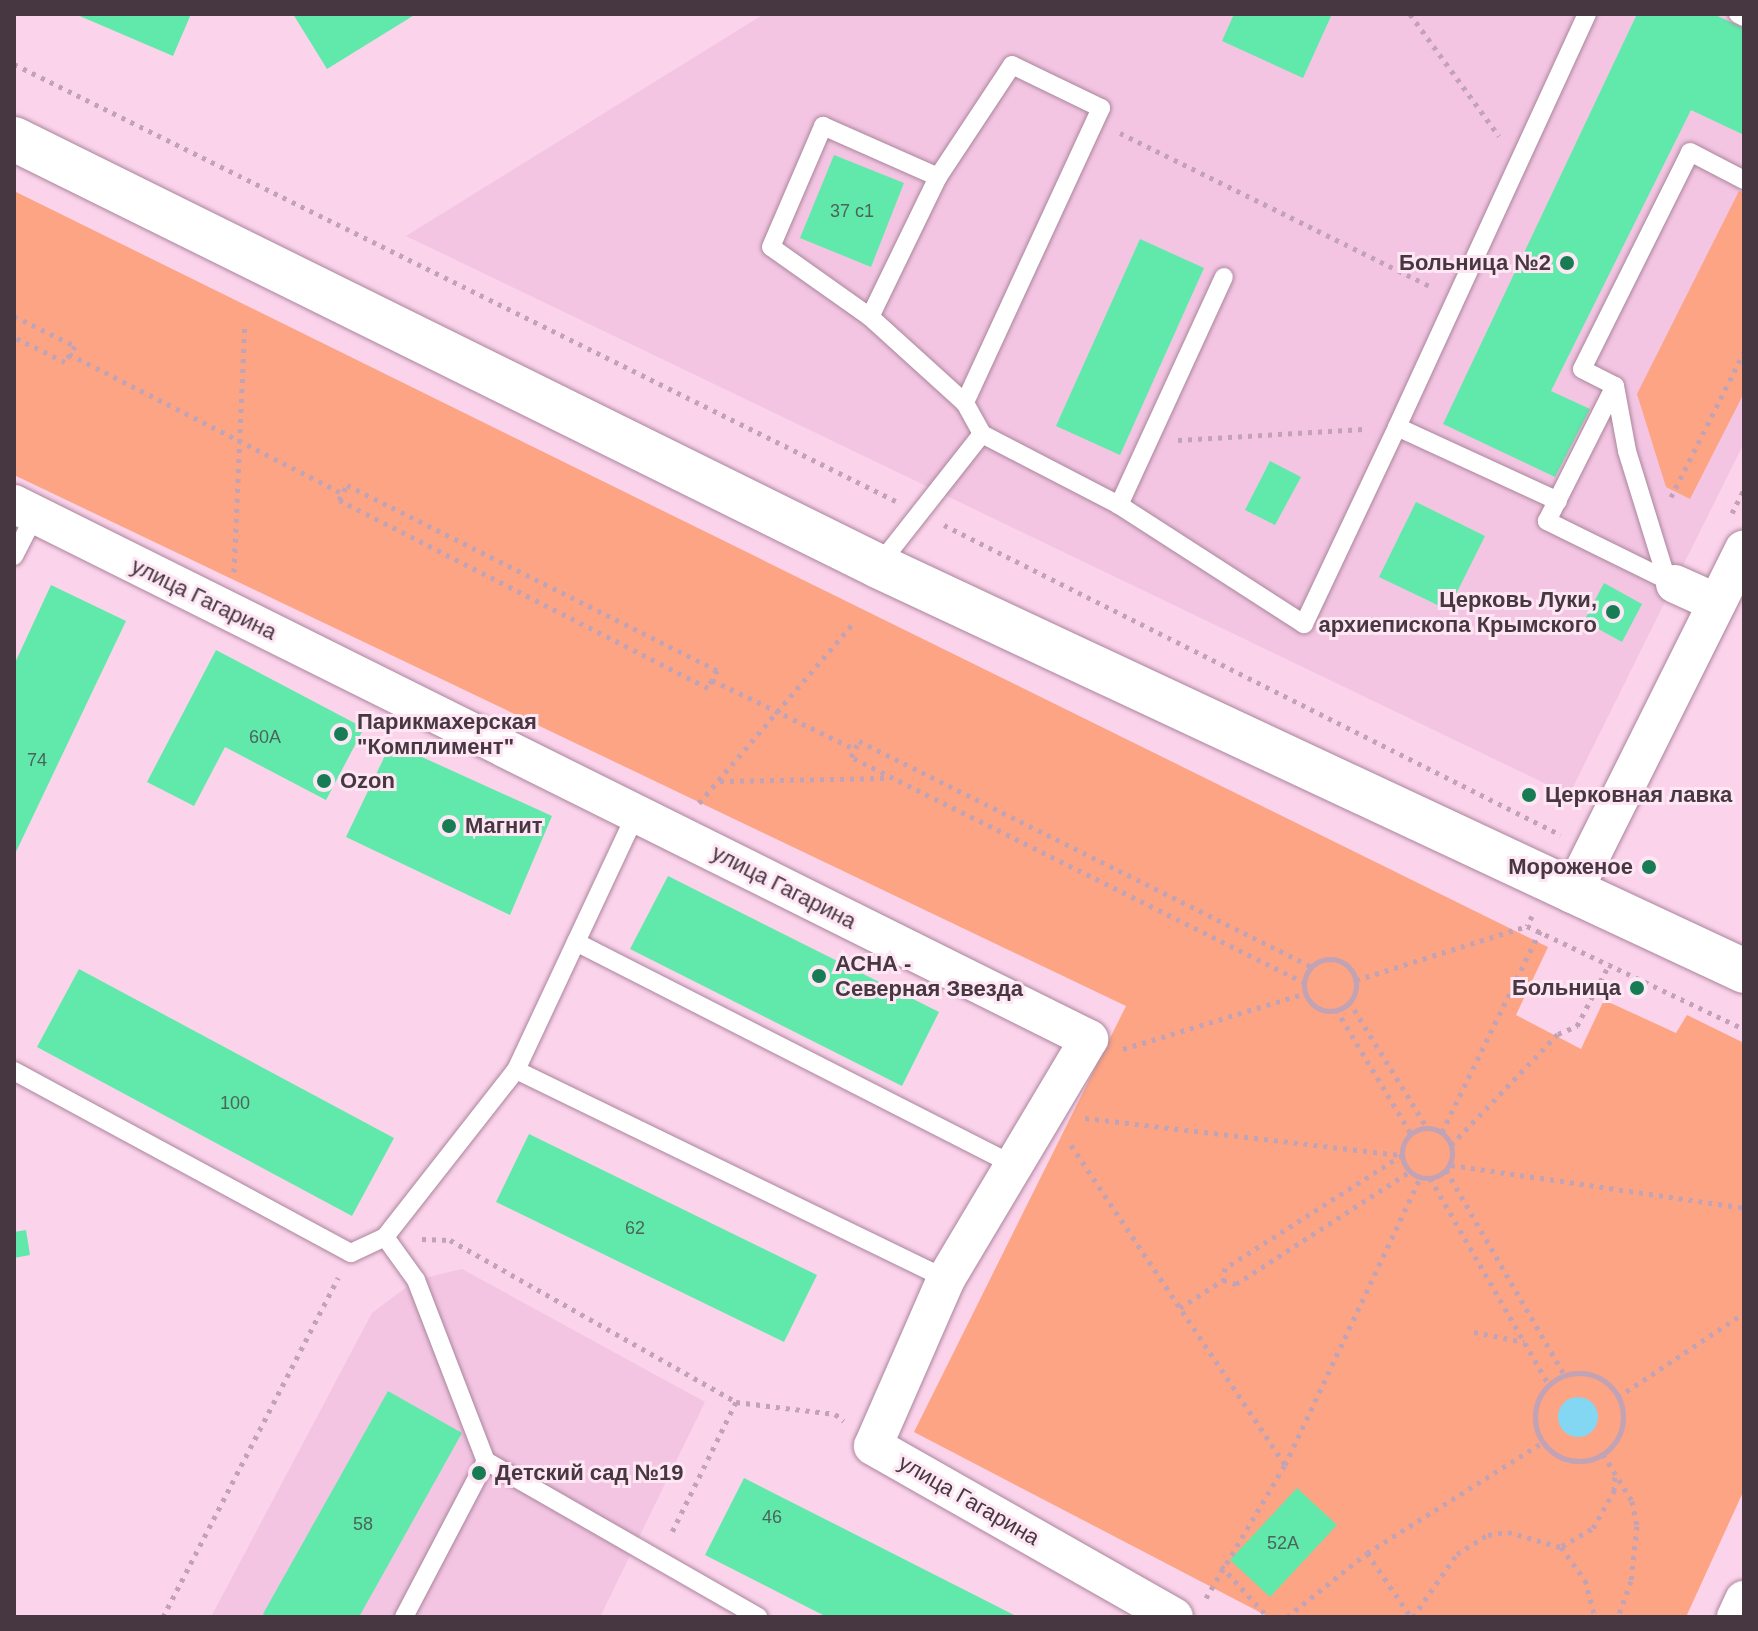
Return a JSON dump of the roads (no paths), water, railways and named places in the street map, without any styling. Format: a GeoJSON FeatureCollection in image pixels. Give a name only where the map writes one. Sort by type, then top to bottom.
{"type":"FeatureCollection","features":[{"type":"Feature","properties":{"kind":"main road"},"geometry":{"type":"LineString","coordinates":[[14,139],[878,566],[1572,894],[1744,971]]}},
{"type":"Feature","properties":{"kind":"street","name":"улица Гагарина"},"geometry":{"type":"LineString","coordinates":[[25,510],[1089,1039],[946,1279],[873,1446],[1189,1611]]}},
{"type":"Feature","properties":{"kind":"street"},"geometry":{"type":"LineString","coordinates":[[1572,894],[1744,549]]}},
{"type":"Feature","properties":{"kind":"street"},"geometry":{"type":"LineString","coordinates":[[1671,582],[1717,603]]}},
{"type":"Feature","properties":{"kind":"street"},"geometry":{"type":"LineString","coordinates":[[1736,1617],[1744,1600]]}},
{"type":"Feature","properties":{"kind":"lane"},"geometry":{"type":"LineString","coordinates":[[938,177],[823,126],[771,247],[870,317],[965,403],[982,434],[1119,505],[1304,624],[1587,14]]}},
{"type":"Feature","properties":{"kind":"lane"},"geometry":{"type":"LineString","coordinates":[[1738,14],[1744,17]]}},
{"type":"Feature","properties":{"kind":"lane"},"geometry":{"type":"LineString","coordinates":[[870,317],[938,177],[1012,65],[1101,108],[965,403]]}},
{"type":"Feature","properties":{"kind":"lane"},"geometry":{"type":"LineString","coordinates":[[1671,582],[1652,534],[1615,386],[1582,369],[1690,152],[1744,180]]}},
{"type":"Feature","properties":{"kind":"lane"},"geometry":{"type":"LineString","coordinates":[[1119,505],[1224,277]]}},
{"type":"Feature","properties":{"kind":"lane"},"geometry":{"type":"LineString","coordinates":[[1615,386],[1547,521],[1671,582]]}},
{"type":"Feature","properties":{"kind":"lane"},"geometry":{"type":"LineString","coordinates":[[1397,427],[1558,501]]}},
{"type":"Feature","properties":{"kind":"lane"},"geometry":{"type":"LineString","coordinates":[[878,566],[982,434]]}},
{"type":"Feature","properties":{"kind":"lane"},"geometry":{"type":"LineString","coordinates":[[14,556],[25,510]]}},
{"type":"Feature","properties":{"kind":"lane"},"geometry":{"type":"LineString","coordinates":[[14,1071],[351,1253],[385,1237],[516,1070],[576,942],[652,822]]}},
{"type":"Feature","properties":{"kind":"lane"},"geometry":{"type":"LineString","coordinates":[[576,942],[1014,1165]]}},
{"type":"Feature","properties":{"kind":"lane"},"geometry":{"type":"LineString","coordinates":[[516,1070],[946,1279]]}},
{"type":"Feature","properties":{"kind":"lane"},"geometry":{"type":"LineString","coordinates":[[385,1237],[416,1280],[486,1461],[659,1558],[704,1590],[758,1617]]}},
{"type":"Feature","properties":{"kind":"lane"},"geometry":{"type":"LineString","coordinates":[[404,1617],[486,1461]]}},
{"type":"Feature","properties":{"kind":"water"},"geometry":{"type":"Polygon","coordinates":[[[1578,1397],[1592,1403],[1598,1417],[1592,1431],[1578,1437],[1564,1431],[1558,1417],[1564,1403],[1578,1397]]]}},
{"type":"Feature","properties":{"kind":"place","name":"Больница №2"},"geometry":{"type":"Point","coordinates":[1567,263]}},
{"type":"Feature","properties":{"kind":"place","name":"Церковь Луки, архиепископа Крымского"},"geometry":{"type":"Point","coordinates":[1613,612]}},
{"type":"Feature","properties":{"kind":"place","name":"Парикмахерская \"Комплимент\""},"geometry":{"type":"Point","coordinates":[341,734]}},
{"type":"Feature","properties":{"kind":"place","name":"Ozon"},"geometry":{"type":"Point","coordinates":[324,781]}},
{"type":"Feature","properties":{"kind":"place","name":"Церковная лавка"},"geometry":{"type":"Point","coordinates":[1529,795]}},
{"type":"Feature","properties":{"kind":"place","name":"Магнит"},"geometry":{"type":"Point","coordinates":[449,826]}},
{"type":"Feature","properties":{"kind":"place","name":"Мороженое"},"geometry":{"type":"Point","coordinates":[1649,867]}},
{"type":"Feature","properties":{"kind":"place","name":"АСНА - Северная Звезда"},"geometry":{"type":"Point","coordinates":[819,976]}},
{"type":"Feature","properties":{"kind":"place","name":"Больница"},"geometry":{"type":"Point","coordinates":[1637,988]}},
{"type":"Feature","properties":{"kind":"place","name":"Детский сад №19"},"geometry":{"type":"Point","coordinates":[479,1473]}}]}
